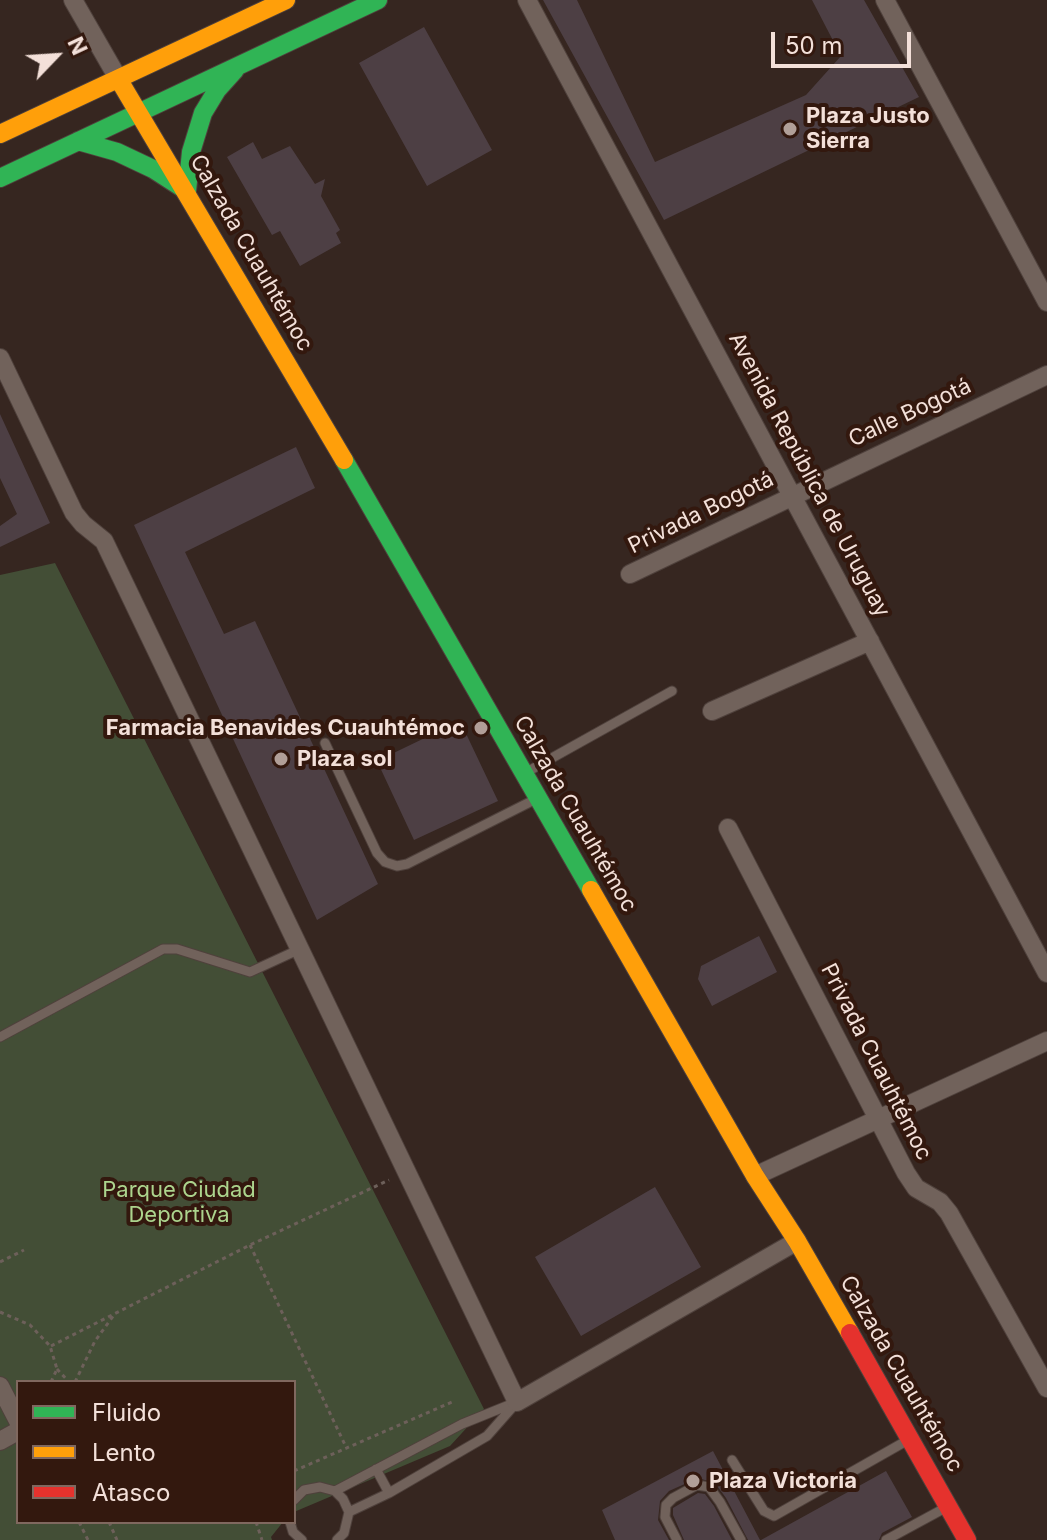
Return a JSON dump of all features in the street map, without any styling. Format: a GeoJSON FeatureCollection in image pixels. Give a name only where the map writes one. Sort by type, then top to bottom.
{"type":"FeatureCollection","features":[{"type":"Feature","properties":{"kind":"main road"},"geometry":{"type":"LineString","coordinates":[[0,134],[286,0]]}},
{"type":"Feature","properties":{"kind":"main road"},"geometry":{"type":"LineString","coordinates":[[0,178],[378,0]]}},
{"type":"Feature","properties":{"kind":"main road"},"geometry":{"type":"LineString","coordinates":[[78,141],[117,152],[153,169],[187,191],[191,152],[203,113],[217,90],[241,62]]}},
{"type":"Feature","properties":{"kind":"main road","name":"Calzada Cuauhtémoc"},"geometry":{"type":"LineString","coordinates":[[119,80],[187,191],[755,1176],[797,1241],[967,1540]]}},
{"type":"Feature","properties":{"kind":"street"},"geometry":{"type":"LineString","coordinates":[[73,0],[119,80]]}},
{"type":"Feature","properties":{"kind":"street","name":"Avenida República de Uruguay"},"geometry":{"type":"LineString","coordinates":[[527,0],[1047,973]]}},
{"type":"Feature","properties":{"kind":"street"},"geometry":{"type":"LineString","coordinates":[[885,0],[1047,302]]}},
{"type":"Feature","properties":{"kind":"street"},"geometry":{"type":"LineString","coordinates":[[0,358],[74,513],[104,541],[517,1402],[797,1241]]}},
{"type":"Feature","properties":{"kind":"street","name":"Calle Bogotá"},"geometry":{"type":"LineString","coordinates":[[793,495],[1047,375]]}},
{"type":"Feature","properties":{"kind":"street","name":"Privada Bogotá"},"geometry":{"type":"LineString","coordinates":[[630,574],[793,495]]}},
{"type":"Feature","properties":{"kind":"street"},"geometry":{"type":"LineString","coordinates":[[712,711],[870,641]]}},
{"type":"Feature","properties":{"kind":"street","name":"Privada Cuauhtémoc"},"geometry":{"type":"LineString","coordinates":[[728,828],[916,1188],[940,1202],[949,1213],[1047,1388]]}},
{"type":"Feature","properties":{"kind":"street"},"geometry":{"type":"LineString","coordinates":[[755,1176],[1047,1041]]}},
{"type":"Feature","properties":{"kind":"street"},"geometry":{"type":"LineString","coordinates":[[0,1386],[16,1417]]}},
{"type":"Feature","properties":{"kind":"lane"},"geometry":{"type":"LineString","coordinates":[[524,773],[672,691]]}},
{"type":"Feature","properties":{"kind":"lane"},"geometry":{"type":"LineString","coordinates":[[325,743],[377,853],[385,862],[397,866],[407,864],[539,798]]}},
{"type":"Feature","properties":{"kind":"lane"},"geometry":{"type":"LineString","coordinates":[[0,1037],[163,949],[177,949],[250,972],[300,949]]}},
{"type":"Feature","properties":{"kind":"lane"},"geometry":{"type":"LineString","coordinates":[[335,1491],[476,1417],[517,1402]]}},
{"type":"Feature","properties":{"kind":"lane"},"geometry":{"type":"LineString","coordinates":[[349,1512],[389,1493],[487,1436],[517,1402]]}},
{"type":"Feature","properties":{"kind":"lane"},"geometry":{"type":"LineString","coordinates":[[732,1460],[764,1511],[774,1516],[911,1438]]}},
{"type":"Feature","properties":{"kind":"lane"},"geometry":{"type":"LineString","coordinates":[[376,1469],[389,1493]]}},
{"type":"Feature","properties":{"kind":"lane"},"geometry":{"type":"LineString","coordinates":[[677,1540],[665,1517],[666,1505],[697,1485],[709,1487],[741,1540]]}},
{"type":"Feature","properties":{"kind":"lane"},"geometry":{"type":"LineString","coordinates":[[296,1498],[304,1490],[320,1487],[335,1491],[343,1499],[349,1512],[344,1533],[337,1540]]}},
{"type":"Feature","properties":{"kind":"lane"},"geometry":{"type":"LineString","coordinates":[[886,1540],[948,1506]]}},
{"type":"Feature","properties":{"kind":"lane"},"geometry":{"type":"LineString","coordinates":[[291,1524],[293,1532],[302,1540]]}},
{"type":"Feature","properties":{"kind":"path"},"geometry":{"type":"LineString","coordinates":[[51,1346],[250,1245],[407,1172]]}},
{"type":"Feature","properties":{"kind":"path"},"geometry":{"type":"LineString","coordinates":[[250,1245],[346,1447]]}},
{"type":"Feature","properties":{"kind":"path"},"geometry":{"type":"LineString","coordinates":[[0,1262],[24,1250]]}},
{"type":"Feature","properties":{"kind":"path"},"geometry":{"type":"LineString","coordinates":[[0,1312],[30,1325],[51,1346],[57,1369],[67,1380]]}},
{"type":"Feature","properties":{"kind":"path"},"geometry":{"type":"LineString","coordinates":[[76,1380],[95,1341],[117,1312]]}},
{"type":"Feature","properties":{"kind":"path"},"geometry":{"type":"LineString","coordinates":[[52,1380],[57,1369]]}},
{"type":"Feature","properties":{"kind":"path"},"geometry":{"type":"LineString","coordinates":[[296,1470],[452,1402]]}},
{"type":"Feature","properties":{"kind":"green space","name":"Parque Ciudad Deportiva"},"geometry":{"type":"Polygon","coordinates":[[[55,563],[484,1409],[450,1446],[296,1511],[296,1380],[16,1380],[16,1524],[281,1524],[272,1540],[0,1540],[0,575],[55,563]]]}},
{"type":"Feature","properties":{"kind":"building","name":"Plaza Justo Sierra"},"geometry":{"type":"Polygon","coordinates":[[[543,0],[577,0],[655,162],[806,95],[841,56],[812,0],[864,0],[919,97],[664,220],[543,0]]]}},
{"type":"Feature","properties":{"kind":"building"},"geometry":{"type":"Polygon","coordinates":[[[424,27],[492,150],[427,186],[359,63],[424,27]]]}},
{"type":"Feature","properties":{"kind":"building"},"geometry":{"type":"Polygon","coordinates":[[[253,142],[262,159],[290,146],[315,184],[325,179],[321,196],[340,230],[336,233],[341,243],[300,266],[280,231],[272,235],[227,157],[253,142]]]}},
{"type":"Feature","properties":{"kind":"building"},"geometry":{"type":"Polygon","coordinates":[[[0,414],[50,523],[0,547],[0,526],[17,514],[0,478],[0,414]]]}},
{"type":"Feature","properties":{"kind":"building","name":"Plaza sol"},"geometry":{"type":"Polygon","coordinates":[[[296,447],[315,488],[185,552],[224,634],[255,621],[378,884],[317,920],[134,525],[296,447]]]}},
{"type":"Feature","properties":{"kind":"building"},"geometry":{"type":"Polygon","coordinates":[[[460,721],[498,801],[414,840],[377,761],[460,721]]]}},
{"type":"Feature","properties":{"kind":"building"},"geometry":{"type":"Polygon","coordinates":[[[759,936],[777,972],[712,1006],[698,979],[701,966],[759,936]]]}},
{"type":"Feature","properties":{"kind":"building"},"geometry":{"type":"Polygon","coordinates":[[[655,1187],[701,1267],[581,1336],[535,1257],[655,1187]]]}},
{"type":"Feature","properties":{"kind":"building"},"geometry":{"type":"Polygon","coordinates":[[[713,1451],[760,1540],[748,1540],[715,1483],[698,1478],[669,1491],[660,1501],[658,1520],[669,1540],[615,1540],[602,1510],[713,1451]]]}},
{"type":"Feature","properties":{"kind":"building","name":"Plaza Victoria"},"geometry":{"type":"Polygon","coordinates":[[[886,1471],[912,1517],[882,1533],[879,1540],[761,1540],[886,1471]]]}},
{"type":"Feature","properties":{"kind":"building"},"geometry":{"type":"Polygon","coordinates":[[[698,1493],[705,1494],[714,1506],[732,1540],[684,1540],[673,1508],[698,1493]]]}},
{"type":"Feature","properties":{"kind":"traffic: fast"},"geometry":{"type":"LineString","coordinates":[[0,178],[378,0]]}},
{"type":"Feature","properties":{"kind":"traffic: fast"},"geometry":{"type":"LineString","coordinates":[[78,141],[117,152],[153,169],[187,191],[191,152],[203,113],[217,90],[235,70]]}},
{"type":"Feature","properties":{"kind":"traffic: fast"},"geometry":{"type":"LineString","coordinates":[[344,460],[591,890]]}},
{"type":"Feature","properties":{"kind":"traffic: slow"},"geometry":{"type":"LineString","coordinates":[[0,134],[286,0]]}},
{"type":"Feature","properties":{"kind":"traffic: slow"},"geometry":{"type":"LineString","coordinates":[[119,80],[344,460]]}},
{"type":"Feature","properties":{"kind":"traffic: slow"},"geometry":{"type":"LineString","coordinates":[[591,890],[755,1176],[850,1333]]}},
{"type":"Feature","properties":{"kind":"traffic: jam"},"geometry":{"type":"LineString","coordinates":[[850,1333],[967,1540]]}},
{"type":"Feature","properties":{"kind":"place","name":"Plaza Justo Sierra"},"geometry":{"type":"Point","coordinates":[790,129]}},
{"type":"Feature","properties":{"kind":"place","name":"Farmacia Benavides Cuauhtémoc"},"geometry":{"type":"Point","coordinates":[481,728]}},
{"type":"Feature","properties":{"kind":"place","name":"Plaza sol"},"geometry":{"type":"Point","coordinates":[281,759]}},
{"type":"Feature","properties":{"kind":"place","name":"Plaza Victoria"},"geometry":{"type":"Point","coordinates":[693,1481]}}]}
